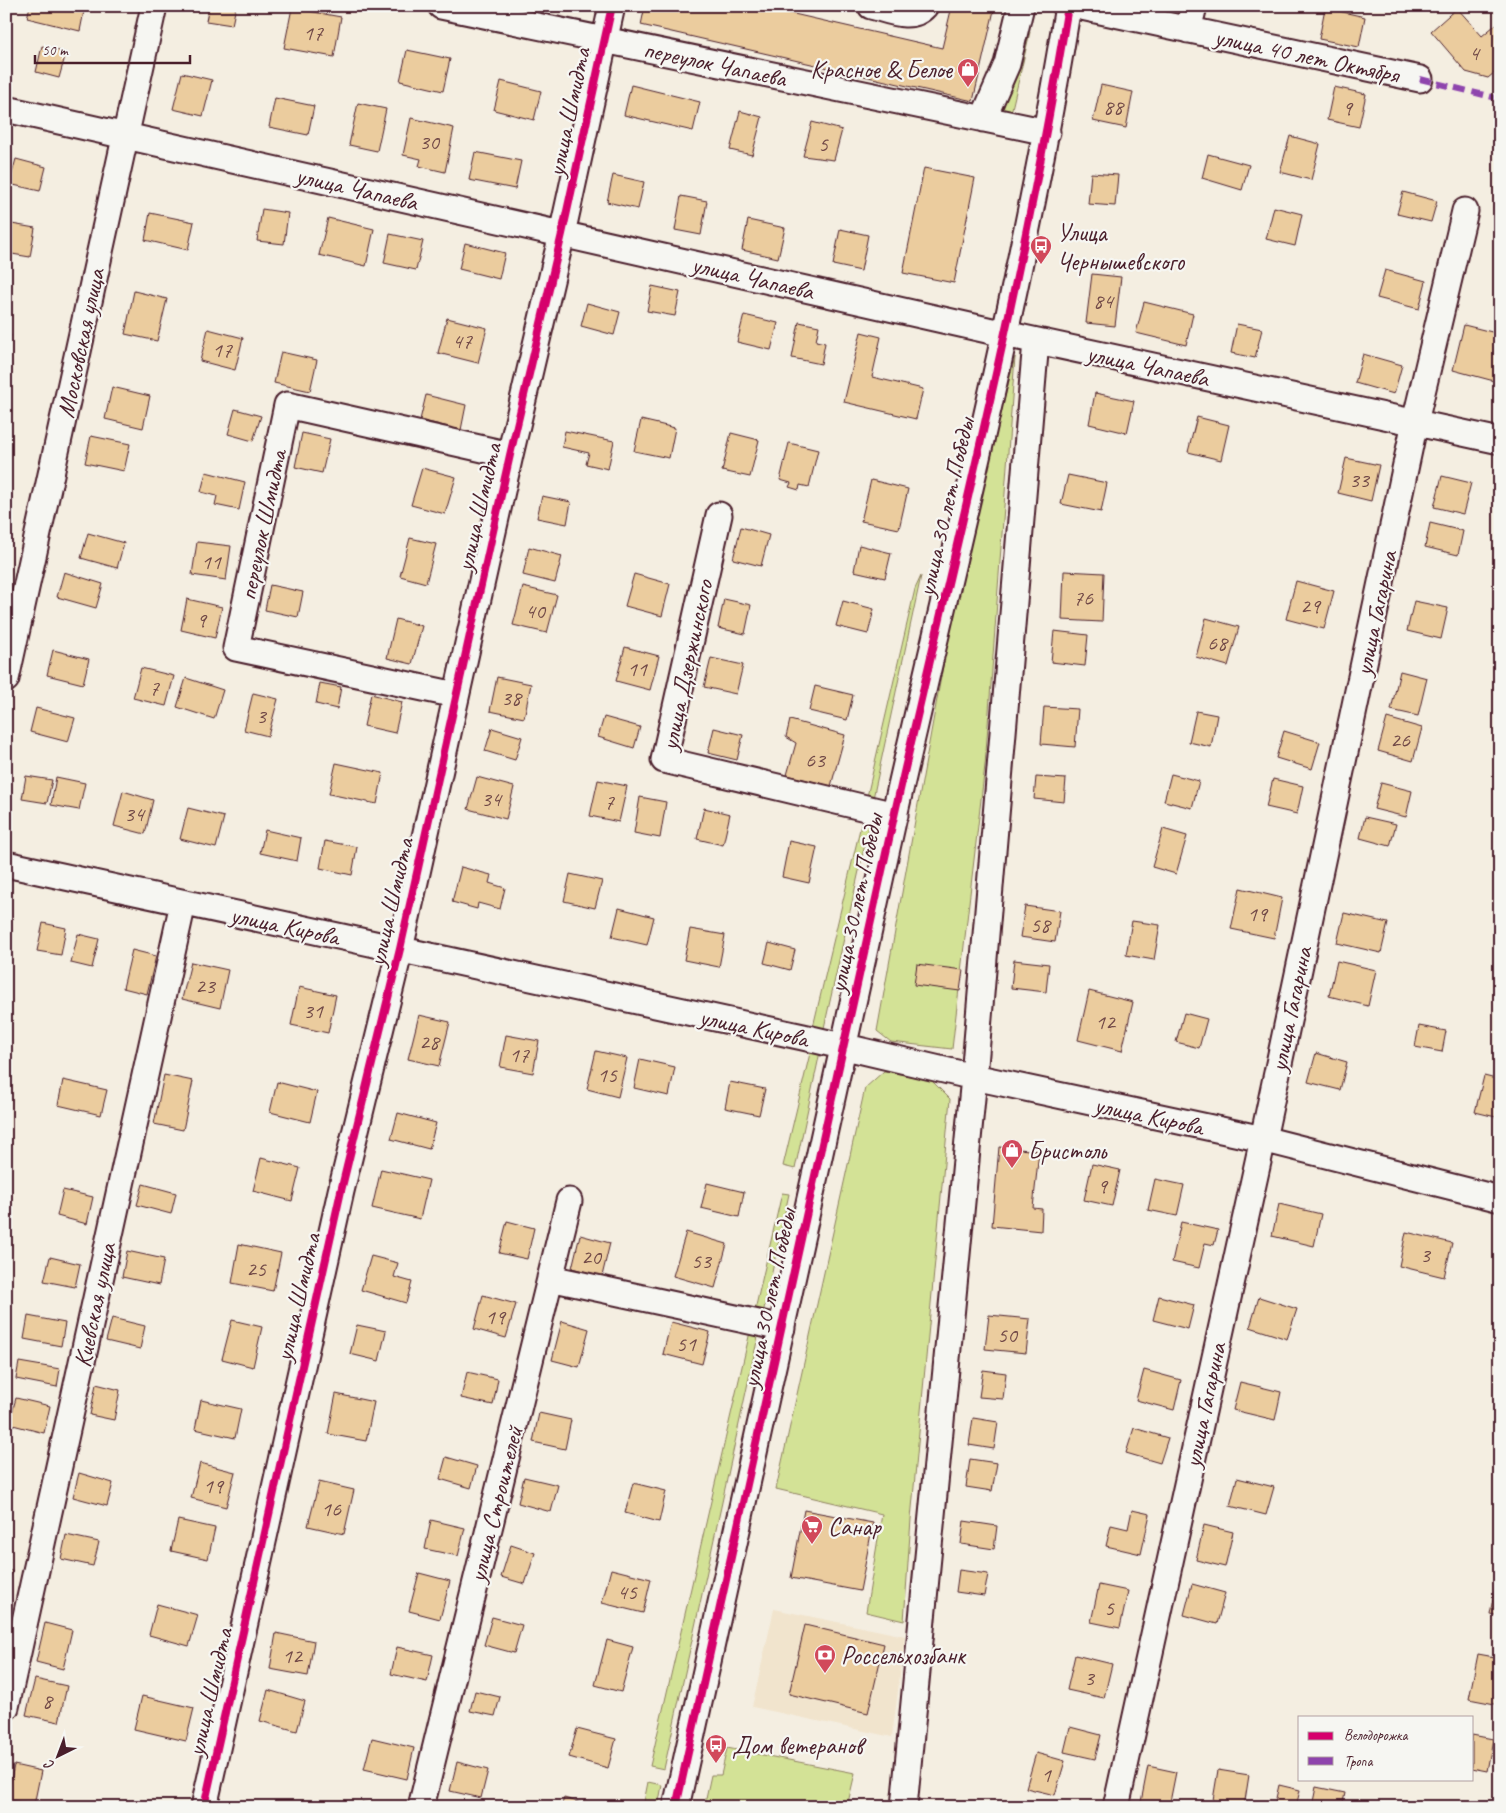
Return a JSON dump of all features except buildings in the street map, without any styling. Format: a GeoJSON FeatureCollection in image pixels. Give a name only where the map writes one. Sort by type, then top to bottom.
{"type":"FeatureCollection","features":[{"type":"Feature","properties":{"kind":"street","name":"Московская улица"},"geometry":{"type":"LineString","coordinates":[[6,679],[154,6]]}},
{"type":"Feature","properties":{"kind":"street","name":"переулок Чапаева"},"geometry":{"type":"LineString","coordinates":[[441,6],[1047,132]]}},
{"type":"Feature","properties":{"kind":"street","name":"улица Шмидта"},"geometry":{"type":"LineString","coordinates":[[204,1807],[338,1200],[400,949],[612,6]]}},
{"type":"Feature","properties":{"kind":"street"},"geometry":{"type":"LineString","coordinates":[[870,6],[907,14],[920,12],[925,6]]}},
{"type":"Feature","properties":{"kind":"street"},"geometry":{"type":"LineString","coordinates":[[984,119],[1007,64],[1021,6]]}},
{"type":"Feature","properties":{"kind":"street","name":"улица 40 лет Октября"},"geometry":{"type":"LineString","coordinates":[[1068,7],[1191,18],[1420,79]]}},
{"type":"Feature","properties":{"kind":"street","name":"улица 30 лет Победы"},"geometry":{"type":"LineString","coordinates":[[676,1807],[895,815],[1005,334],[1047,132],[1068,7]]}},
{"type":"Feature","properties":{"kind":"street","name":"улица Чапаева"},"geometry":{"type":"LineString","coordinates":[[6,109],[1036,341],[1500,441]]}},
{"type":"Feature","properties":{"kind":"street","name":"улица Гагарина"},"geometry":{"type":"LineString","coordinates":[[1116,1807],[1263,1139],[1415,422],[1465,211]]}},
{"type":"Feature","properties":{"kind":"street"},"geometry":{"type":"LineString","coordinates":[[904,1807],[974,1077],[1036,341]]}},
{"type":"Feature","properties":{"kind":"street","name":"переулок Шмидта"},"geometry":{"type":"LineString","coordinates":[[456,695],[236,648],[287,405],[510,455]]}},
{"type":"Feature","properties":{"kind":"street","name":"улица Дзержинского"},"geometry":{"type":"LineString","coordinates":[[719,515],[664,760],[895,815]]}},
{"type":"Feature","properties":{"kind":"street","name":"улица Кирова"},"geometry":{"type":"LineString","coordinates":[[6,864],[1263,1139],[1500,1199]]}},
{"type":"Feature","properties":{"kind":"street","name":"Киевская улица"},"geometry":{"type":"LineString","coordinates":[[6,1707],[182,903]]}},
{"type":"Feature","properties":{"kind":"street","name":"улица Строителей"},"geometry":{"type":"LineString","coordinates":[[421,1807],[569,1200]]}},
{"type":"Feature","properties":{"kind":"street"},"geometry":{"type":"LineString","coordinates":[[550,1278],[782,1328]]}},
{"type":"Feature","properties":{"kind":"shaded area"},"geometry":{"type":"Polygon","coordinates":[[[774,1609],[905,1636],[892,1737],[752,1707],[774,1609]]]}},
{"type":"Feature","properties":{"kind":"green space"},"geometry":{"type":"Polygon","coordinates":[[[1028,29],[1030,32],[1011,113],[1003,111],[1008,82],[1028,29]]]}},
{"type":"Feature","properties":{"kind":"green space"},"geometry":{"type":"Polygon","coordinates":[[[1015,357],[985,765],[952,1049],[891,1042],[877,1031],[958,583],[1015,357]]]}},
{"type":"Feature","properties":{"kind":"green space"},"geometry":{"type":"Polygon","coordinates":[[[921,576],[872,803],[866,801],[915,589],[921,576]]]}},
{"type":"Feature","properties":{"kind":"green space"},"geometry":{"type":"Polygon","coordinates":[[[863,816],[871,817],[824,1028],[813,1027],[863,816]]]}},
{"type":"Feature","properties":{"kind":"green space"},"geometry":{"type":"Polygon","coordinates":[[[811,1049],[820,1052],[795,1169],[783,1166],[811,1049]]]}},
{"type":"Feature","properties":{"kind":"green space"},"geometry":{"type":"Polygon","coordinates":[[[884,1071],[931,1080],[950,1099],[911,1519],[904,1621],[866,1612],[882,1514],[776,1489],[865,1088],[884,1071]]]}},
{"type":"Feature","properties":{"kind":"green space"},"geometry":{"type":"Polygon","coordinates":[[[782,1193],[789,1194],[664,1769],[650,1766],[782,1193]]]}},
{"type":"Feature","properties":{"kind":"green space"},"geometry":{"type":"Polygon","coordinates":[[[727,1748],[855,1773],[847,1807],[704,1807],[711,1775],[721,1775],[727,1748]]]}},
{"type":"Feature","properties":{"kind":"green space"},"geometry":{"type":"Polygon","coordinates":[[[648,1782],[662,1785],[658,1807],[643,1807],[648,1782]]]}},
{"type":"Feature","properties":{"kind":"marked path"},"geometry":{"type":"LineString","coordinates":[[1420,79],[1500,99]]}},
{"type":"Feature","properties":{"kind":"cycle path"},"geometry":{"type":"LineString","coordinates":[[204,1807],[341,1191],[400,949],[612,6]]}},
{"type":"Feature","properties":{"kind":"cycle path"},"geometry":{"type":"LineString","coordinates":[[676,1807],[895,812],[1010,309],[1031,209],[1068,6]]}},
{"type":"Feature","properties":{"kind":"place","name":"Красное & Белое"},"geometry":{"type":"Point","coordinates":[968,88]}},
{"type":"Feature","properties":{"kind":"place","name":"Улица Чернышевского"},"geometry":{"type":"Point","coordinates":[1041,265]}},
{"type":"Feature","properties":{"kind":"place","name":"Бристоль"},"geometry":{"type":"Point","coordinates":[1012,1169]}},
{"type":"Feature","properties":{"kind":"place","name":"Санар"},"geometry":{"type":"Point","coordinates":[812,1545]}},
{"type":"Feature","properties":{"kind":"place","name":"Россельхозбанк"},"geometry":{"type":"Point","coordinates":[825,1674]}},
{"type":"Feature","properties":{"kind":"place","name":"Дом ветеранов"},"geometry":{"type":"Point","coordinates":[716,1764]}}]}
